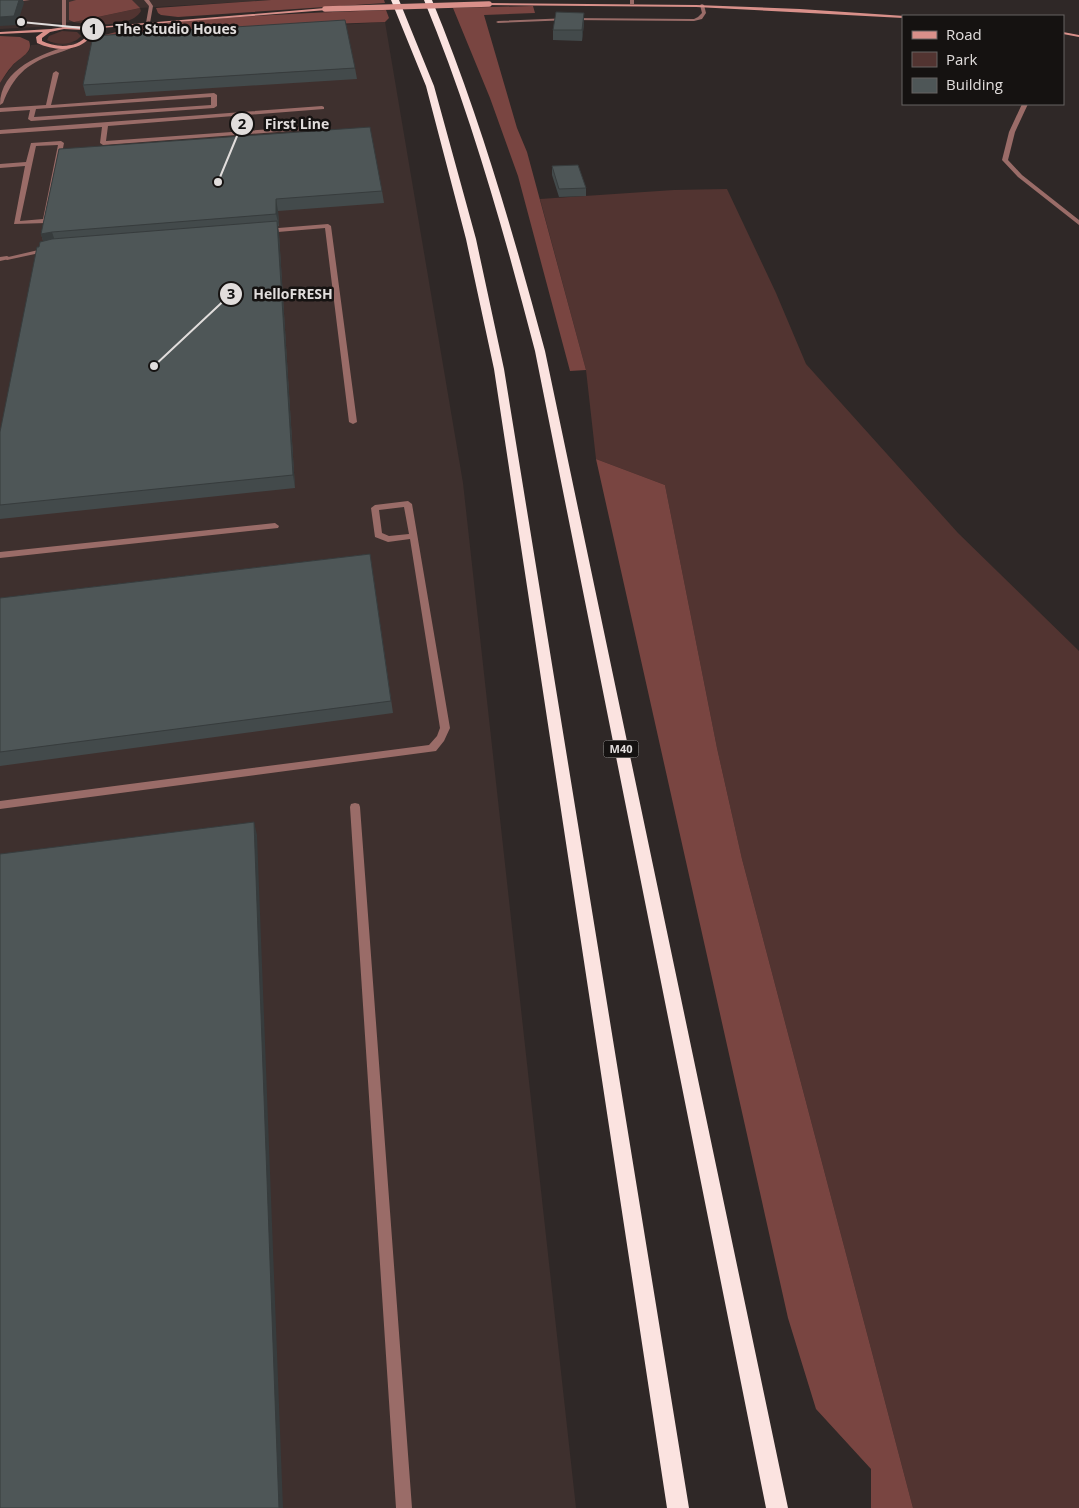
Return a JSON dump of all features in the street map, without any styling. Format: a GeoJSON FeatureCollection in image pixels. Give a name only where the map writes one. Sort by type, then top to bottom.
{"type":"FeatureCollection","features":[{"type":"Feature","properties":{"kind":"highway"},"geometry":{"type":"LineString","coordinates":[[396,0],[430,86],[472,239],[499,369],[678,1508]]}},
{"type":"Feature","properties":{"kind":"highway","name":"M40"},"geometry":{"type":"LineString","coordinates":[[428,0],[458,77],[504,213],[540,351],[777,1508]]}},
{"type":"Feature","properties":{"kind":"street"},"geometry":{"type":"LineString","coordinates":[[0,3],[28,0]]}},
{"type":"Feature","properties":{"kind":"street"},"geometry":{"type":"LineString","coordinates":[[64,0],[64,28]]}},
{"type":"Feature","properties":{"kind":"street"},"geometry":{"type":"LineString","coordinates":[[146,0],[151,6],[148,23]]}},
{"type":"Feature","properties":{"kind":"street"},"geometry":{"type":"LineString","coordinates":[[0,33],[325,10],[489,4],[632,2],[816,10],[902,17]]}},
{"type":"Feature","properties":{"kind":"street"},"geometry":{"type":"LineString","coordinates":[[498,22],[570,19],[694,20],[700,18],[704,13],[702,5]]}},
{"type":"Feature","properties":{"kind":"street"},"geometry":{"type":"LineString","coordinates":[[0,103],[7,85],[35,58],[130,25]]}},
{"type":"Feature","properties":{"kind":"street"},"geometry":{"type":"LineString","coordinates":[[71,28],[85,29],[91,34],[90,38]]}},
{"type":"Feature","properties":{"kind":"street"},"geometry":{"type":"LineString","coordinates":[[35,58],[38,41],[43,34],[55,29]]}},
{"type":"Feature","properties":{"kind":"street"},"geometry":{"type":"LineString","coordinates":[[12,32],[56,47],[72,46]]}},
{"type":"Feature","properties":{"kind":"street"},"geometry":{"type":"LineString","coordinates":[[1064,34],[1079,36]]}},
{"type":"Feature","properties":{"kind":"street"},"geometry":{"type":"LineString","coordinates":[[48,107],[56,73]]}},
{"type":"Feature","properties":{"kind":"street"},"geometry":{"type":"LineString","coordinates":[[0,110],[214,95],[214,106],[31,119],[33,108]]}},
{"type":"Feature","properties":{"kind":"street"},"geometry":{"type":"LineString","coordinates":[[1025,105],[1012,132],[1006,149],[1005,160],[1020,176],[1079,223]]}},
{"type":"Feature","properties":{"kind":"street"},"geometry":{"type":"LineString","coordinates":[[0,132],[322,108]]}},
{"type":"Feature","properties":{"kind":"street"},"geometry":{"type":"LineString","coordinates":[[105,125],[103,143],[328,126]]}},
{"type":"Feature","properties":{"kind":"street"},"geometry":{"type":"LineString","coordinates":[[61,143],[46,221],[16,223],[28,164],[34,144],[61,143]]}},
{"type":"Feature","properties":{"kind":"street"},"geometry":{"type":"LineString","coordinates":[[0,166],[28,164]]}},
{"type":"Feature","properties":{"kind":"street"},"geometry":{"type":"LineString","coordinates":[[260,231],[328,226],[353,422]]}},
{"type":"Feature","properties":{"kind":"street"},"geometry":{"type":"LineString","coordinates":[[3,258],[56,248]]}},
{"type":"Feature","properties":{"kind":"street"},"geometry":{"type":"LineString","coordinates":[[0,805],[432,748],[441,738],[445,728],[408,504],[375,508],[378,535],[388,539],[413,536]]}},
{"type":"Feature","properties":{"kind":"street"},"geometry":{"type":"LineString","coordinates":[[0,556],[275,526]]}},
{"type":"Feature","properties":{"kind":"street"},"geometry":{"type":"LineString","coordinates":[[355,807],[404,1508]]}},
{"type":"Feature","properties":{"kind":"shaded area"},"geometry":{"type":"Polygon","coordinates":[[[0,0],[271,0],[140,8],[74,22],[54,23],[39,27],[0,29],[0,0]]]}},
{"type":"Feature","properties":{"kind":"shaded area"},"geometry":{"type":"Polygon","coordinates":[[[76,0],[132,0],[140,8],[74,22],[69,20],[69,2],[76,0]]]}},
{"type":"Feature","properties":{"kind":"shaded area"},"geometry":{"type":"Polygon","coordinates":[[[271,0],[384,0],[385,3],[178,17],[161,15],[156,8],[271,0]]]}},
{"type":"Feature","properties":{"kind":"shaded area"},"geometry":{"type":"Polygon","coordinates":[[[533,6],[535,13],[484,15],[517,128],[527,152],[586,370],[570,371],[518,176],[490,98],[453,8],[533,6]]]}},
{"type":"Feature","properties":{"kind":"shaded area"},"geometry":{"type":"Polygon","coordinates":[[[386,10],[389,18],[385,22],[164,30],[101,36],[147,26],[194,20],[386,10]]]}},
{"type":"Feature","properties":{"kind":"shaded area"},"geometry":{"type":"Polygon","coordinates":[[[385,22],[463,483],[576,1508],[0,1508],[0,83],[13,65],[29,51],[31,45],[385,22]]]}},
{"type":"Feature","properties":{"kind":"shaded area"},"geometry":{"type":"Polygon","coordinates":[[[0,36],[20,37],[29,41],[30,45],[25,55],[10,68],[0,83],[0,36]]]}},
{"type":"Feature","properties":{"kind":"shaded area"},"geometry":{"type":"Polygon","coordinates":[[[596,459],[665,485],[717,748],[742,859],[913,1508],[871,1508],[871,1469],[816,1409],[788,1318],[596,459]]]}},
{"type":"Feature","properties":{"kind":"green space"},"geometry":{"type":"Polygon","coordinates":[[[140,8],[141,11],[136,16],[120,23],[90,24],[74,22],[140,8]]]}},
{"type":"Feature","properties":{"kind":"green space"},"geometry":{"type":"Polygon","coordinates":[[[62,31],[77,32],[81,36],[65,44],[47,40],[49,36],[62,31]]]}},
{"type":"Feature","properties":{"kind":"green space"},"geometry":{"type":"Polygon","coordinates":[[[727,189],[776,293],[806,364],[958,533],[1079,651],[1079,1508],[913,1508],[742,859],[717,748],[665,485],[596,459],[586,370],[540,199],[674,190],[727,189]]]}},
{"type":"Feature","properties":{"kind":"building"},"geometry":{"type":"Polygon","coordinates":[[[0,0],[19,0],[14,16],[0,17],[0,0]]]}},
{"type":"Feature","properties":{"kind":"building"},"geometry":{"type":"Polygon","coordinates":[[[556,12],[584,13],[582,30],[553,30],[556,12]]]}},
{"type":"Feature","properties":{"kind":"building"},"geometry":{"type":"Polygon","coordinates":[[[345,20],[355,68],[83,85],[93,36],[345,20]]]}},
{"type":"Feature","properties":{"kind":"building"},"geometry":{"type":"Polygon","coordinates":[[[370,127],[382,191],[276,199],[276,214],[41,234],[59,149],[370,127]]]}},
{"type":"Feature","properties":{"kind":"building"},"geometry":{"type":"Polygon","coordinates":[[[578,165],[586,188],[559,189],[552,166],[578,165]]]}},
{"type":"Feature","properties":{"kind":"building"},"geometry":{"type":"Polygon","coordinates":[[[277,221],[293,475],[0,505],[0,432],[37,247],[39,247],[40,242],[52,239],[277,221]]]}},
{"type":"Feature","properties":{"kind":"building"},"geometry":{"type":"Polygon","coordinates":[[[370,554],[391,701],[0,752],[0,598],[370,554]]]}},
{"type":"Feature","properties":{"kind":"building"},"geometry":{"type":"Polygon","coordinates":[[[254,822],[279,1508],[0,1508],[0,854],[254,822]]]}},
{"type":"Feature","properties":{"kind":"place","name":"The Studio Houes"},"geometry":{"type":"Point","coordinates":[21,22]}},
{"type":"Feature","properties":{"kind":"place","name":"First Line"},"geometry":{"type":"Point","coordinates":[218,182]}},
{"type":"Feature","properties":{"kind":"place","name":"HelloFRESH"},"geometry":{"type":"Point","coordinates":[154,366]}}]}
